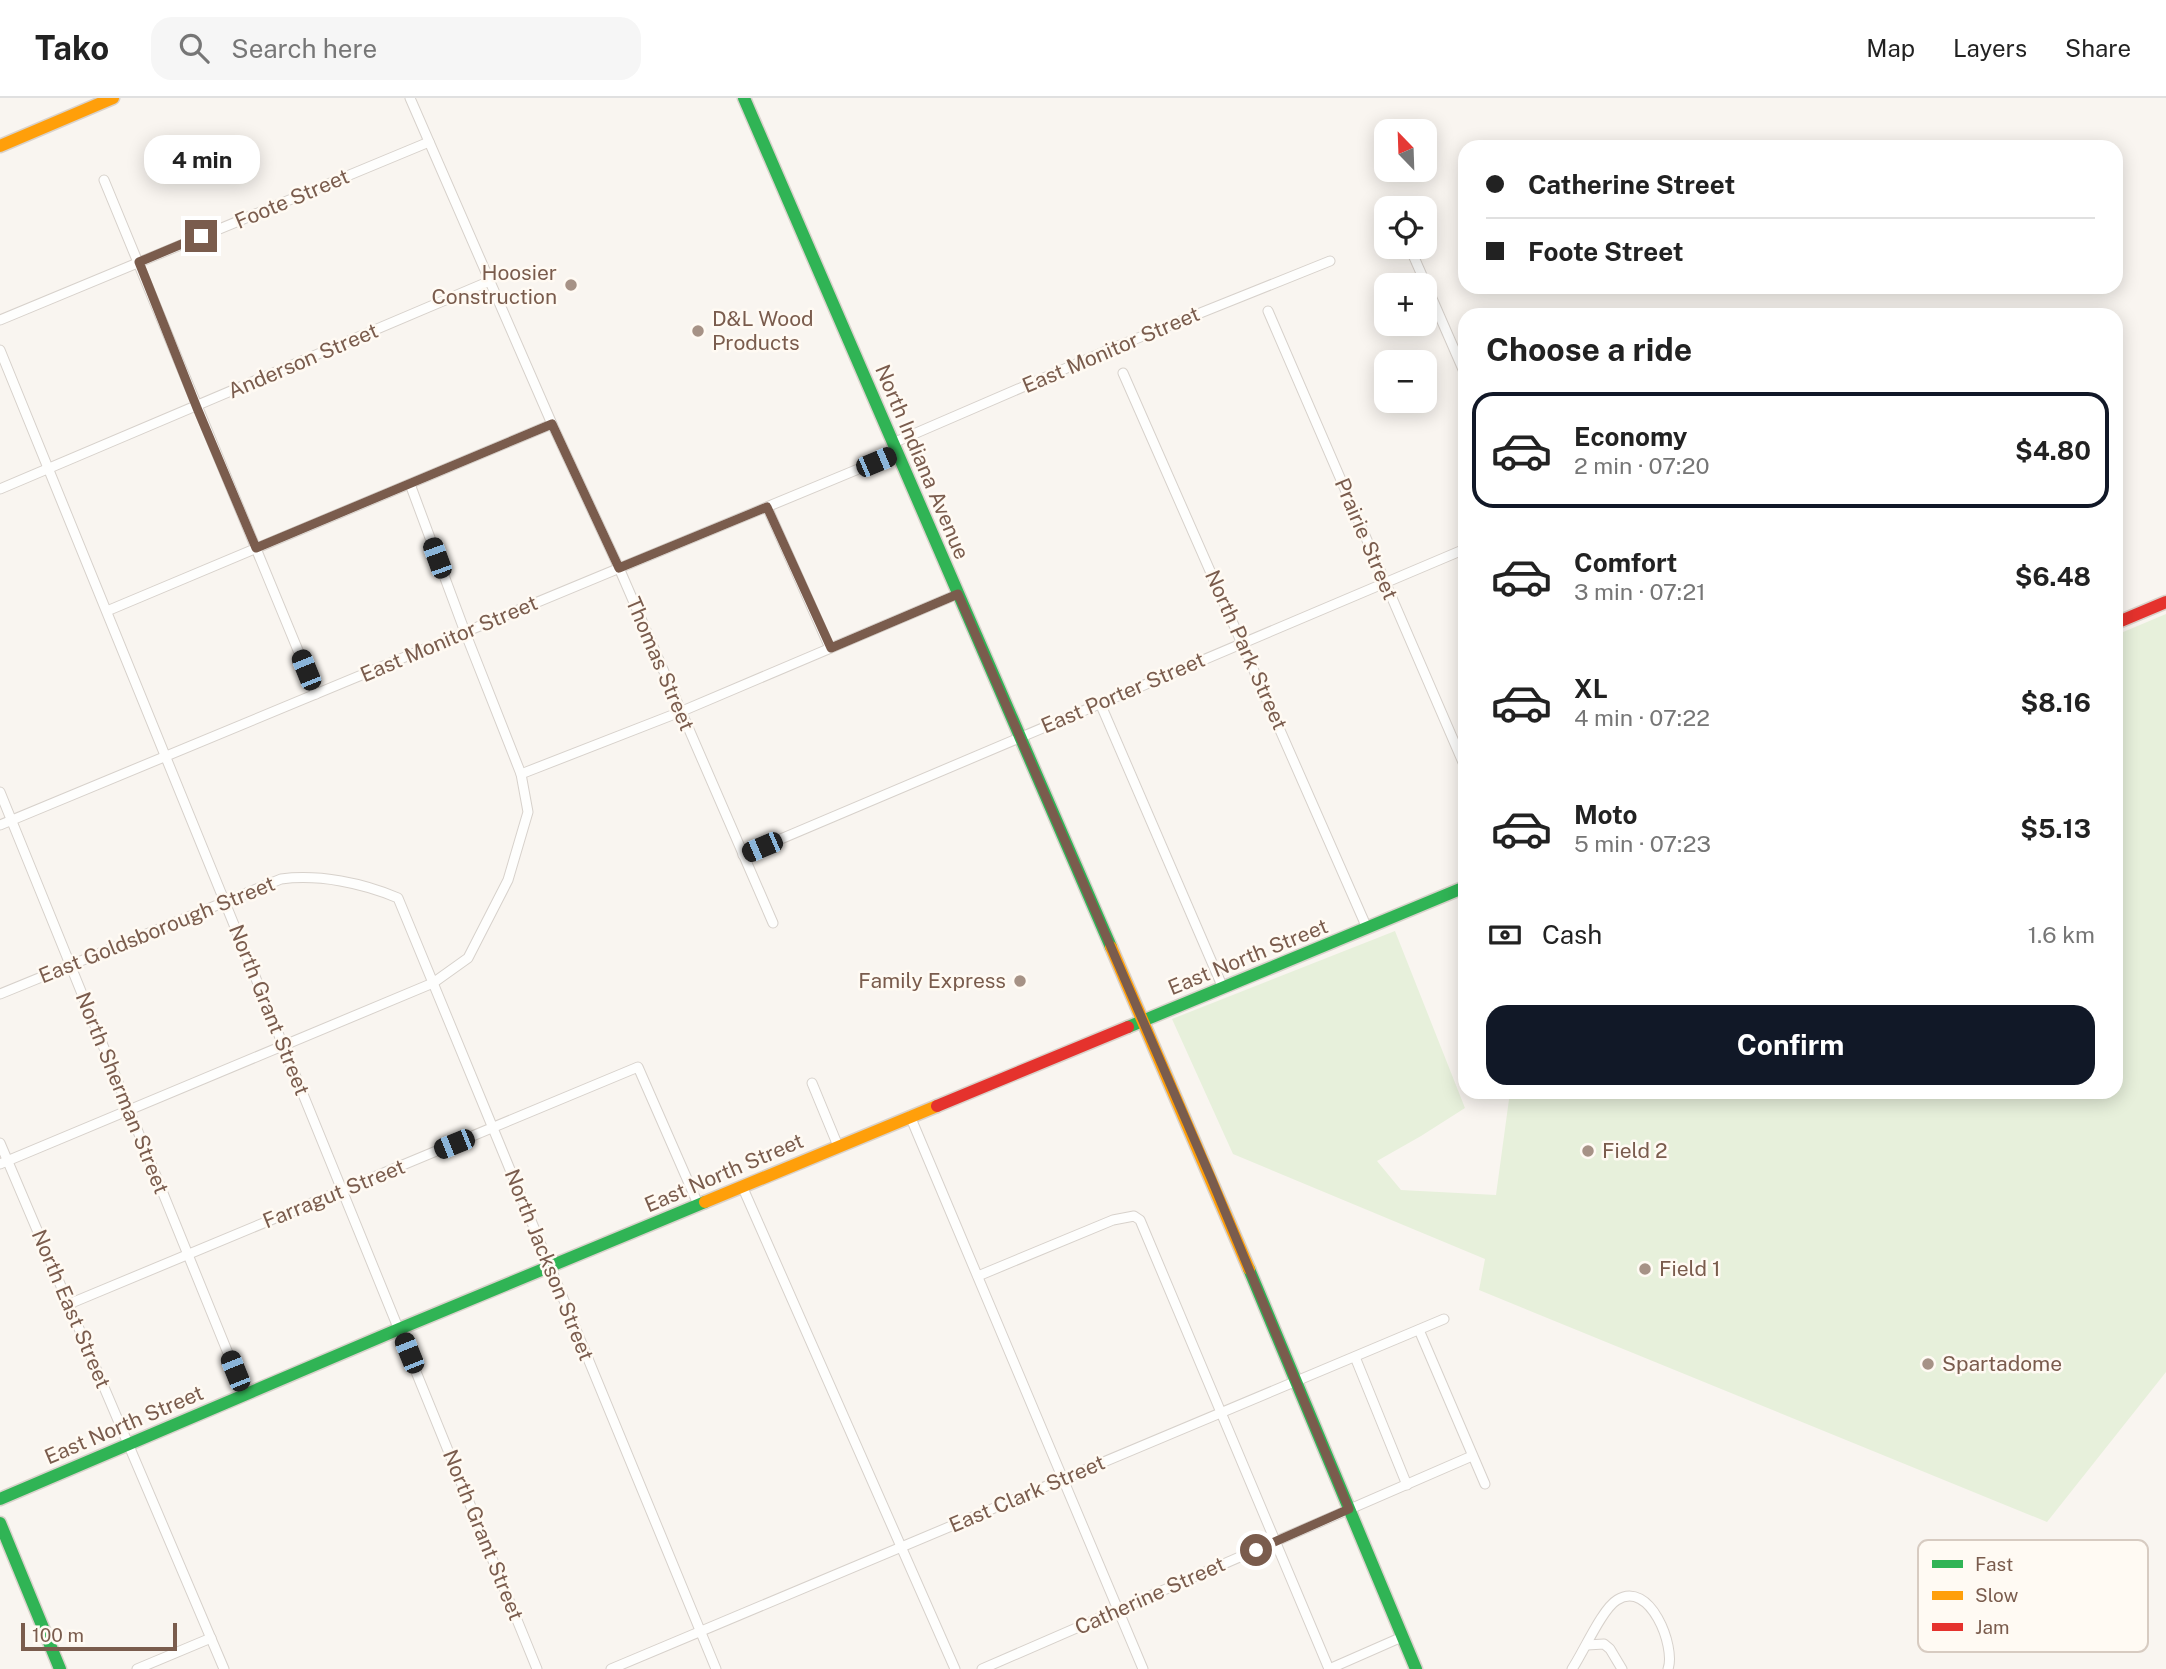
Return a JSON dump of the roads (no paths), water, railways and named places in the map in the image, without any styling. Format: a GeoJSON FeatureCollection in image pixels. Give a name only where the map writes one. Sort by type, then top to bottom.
{"type":"FeatureCollection","features":[{"type":"Feature","properties":{"kind":"street"},"geometry":{"type":"LineString","coordinates":[[0,146],[113,98]]}},
{"type":"Feature","properties":{"kind":"street","name":"Thomas Street"},"geometry":{"type":"LineString","coordinates":[[410,98],[773,923]]}},
{"type":"Feature","properties":{"kind":"street","name":"North Indiana Avenue"},"geometry":{"type":"LineString","coordinates":[[744,98],[1143,1021],[1416,1669]]}},
{"type":"Feature","properties":{"kind":"street","name":"Foote Street"},"geometry":{"type":"LineString","coordinates":[[0,320],[429,142]]}},
{"type":"Feature","properties":{"kind":"street"},"geometry":{"type":"LineString","coordinates":[[104,180],[316,694]]}},
{"type":"Feature","properties":{"kind":"street"},"geometry":{"type":"LineString","coordinates":[[1415,259],[1458,358]]}},
{"type":"Feature","properties":{"kind":"street","name":"East Monitor Street"},"geometry":{"type":"LineString","coordinates":[[0,825],[767,507],[1113,348],[1330,261]]}},
{"type":"Feature","properties":{"kind":"street","name":"Anderson Street"},"geometry":{"type":"LineString","coordinates":[[0,489],[197,408],[490,281]]}},
{"type":"Feature","properties":{"kind":"street","name":"Prairie Street"},"geometry":{"type":"LineString","coordinates":[[1268,312],[1458,751]]}},
{"type":"Feature","properties":{"kind":"street","name":"North Grant Street"},"geometry":{"type":"LineString","coordinates":[[0,350],[537,1669]]}},
{"type":"Feature","properties":{"kind":"street","name":"North Park Street"},"geometry":{"type":"LineString","coordinates":[[1123,373],[1244,643],[1367,928]]}},
{"type":"Feature","properties":{"kind":"street"},"geometry":{"type":"LineString","coordinates":[[107,611],[552,424]]}},
{"type":"Feature","properties":{"kind":"street"},"geometry":{"type":"LineString","coordinates":[[4,1162],[433,983],[468,958],[508,880],[528,812],[521,774],[410,484]]}},
{"type":"Feature","properties":{"kind":"street"},"geometry":{"type":"LineString","coordinates":[[767,507],[831,648]]}},
{"type":"Feature","properties":{"kind":"street","name":"East Porter Street"},"geometry":{"type":"LineString","coordinates":[[743,855],[1458,552]]}},
{"type":"Feature","properties":{"kind":"street"},"geometry":{"type":"LineString","coordinates":[[521,774],[680,712],[958,594]]}},
{"type":"Feature","properties":{"kind":"street"},"geometry":{"type":"LineString","coordinates":[[2123,620],[2166,602]]}},
{"type":"Feature","properties":{"kind":"street"},"geometry":{"type":"LineString","coordinates":[[1100,703],[1223,988]]}},
{"type":"Feature","properties":{"kind":"street","name":"North Sherman Street"},"geometry":{"type":"LineString","coordinates":[[0,792],[245,1395]]}},
{"type":"Feature","properties":{"kind":"street","name":"East Goldsborough Street"},"geometry":{"type":"LineString","coordinates":[[0,994],[281,879],[300,876],[371,887],[398,898]]}},
{"type":"Feature","properties":{"kind":"street","name":"East North Street"},"geometry":{"type":"LineString","coordinates":[[0,1499],[698,1204],[1458,890]]}},
{"type":"Feature","properties":{"kind":"street","name":"North Jackson Street"},"geometry":{"type":"LineString","coordinates":[[398,898],[716,1669]]}},
{"type":"Feature","properties":{"kind":"street","name":"Farragut Street"},"geometry":{"type":"LineString","coordinates":[[69,1304],[638,1068],[698,1204]]}},
{"type":"Feature","properties":{"kind":"street"},"geometry":{"type":"LineString","coordinates":[[812,1083],[838,1146]]}},
{"type":"Feature","properties":{"kind":"street"},"geometry":{"type":"LineString","coordinates":[[910,1116],[1143,1669]]}},
{"type":"Feature","properties":{"kind":"street","name":"North East Street"},"geometry":{"type":"LineString","coordinates":[[0,1143],[4,1162],[69,1304],[225,1669]]}},
{"type":"Feature","properties":{"kind":"street"},"geometry":{"type":"LineString","coordinates":[[742,1186],[955,1669]]}},
{"type":"Feature","properties":{"kind":"street"},"geometry":{"type":"LineString","coordinates":[[978,1276],[1113,1220],[1134,1216],[1140,1220],[1329,1669],[1402,1637]]}},
{"type":"Feature","properties":{"kind":"street","name":"East Clark Street"},"geometry":{"type":"LineString","coordinates":[[611,1669],[1444,1319]]}},
{"type":"Feature","properties":{"kind":"street"},"geometry":{"type":"LineString","coordinates":[[1419,1330],[1485,1484]]}},
{"type":"Feature","properties":{"kind":"street"},"geometry":{"type":"LineString","coordinates":[[1355,1357],[1407,1485]]}},
{"type":"Feature","properties":{"kind":"street","name":"Catherine Street"},"geometry":{"type":"LineString","coordinates":[[982,1669],[1472,1456]]}},
{"type":"Feature","properties":{"kind":"street"},"geometry":{"type":"LineString","coordinates":[[0,1522],[61,1669]]}},
{"type":"Feature","properties":{"kind":"street"},"geometry":{"type":"LineString","coordinates":[[1572,1669],[1606,1613],[1617,1600],[1624,1598],[1643,1600],[1650,1604],[1655,1612],[1671,1654],[1668,1669]]}},
{"type":"Feature","properties":{"kind":"street"},"geometry":{"type":"LineString","coordinates":[[137,1669],[211,1638]]}},
{"type":"Feature","properties":{"kind":"street"},"geometry":{"type":"LineString","coordinates":[[1587,1645],[1604,1644],[1622,1669]]}},
{"type":"Feature","properties":{"kind":"place","name":"Hoosier Construction"},"geometry":{"type":"Point","coordinates":[571,285]}},
{"type":"Feature","properties":{"kind":"place","name":"D&L Wood Products"},"geometry":{"type":"Point","coordinates":[698,331]}},
{"type":"Feature","properties":{"kind":"place","name":"Family Express"},"geometry":{"type":"Point","coordinates":[1020,981]}},
{"type":"Feature","properties":{"kind":"place","name":"Field 2"},"geometry":{"type":"Point","coordinates":[1588,1151]}},
{"type":"Feature","properties":{"kind":"place","name":"Field 1"},"geometry":{"type":"Point","coordinates":[1645,1269]}},
{"type":"Feature","properties":{"kind":"place","name":"Spartadome"},"geometry":{"type":"Point","coordinates":[1928,1364]}}]}
